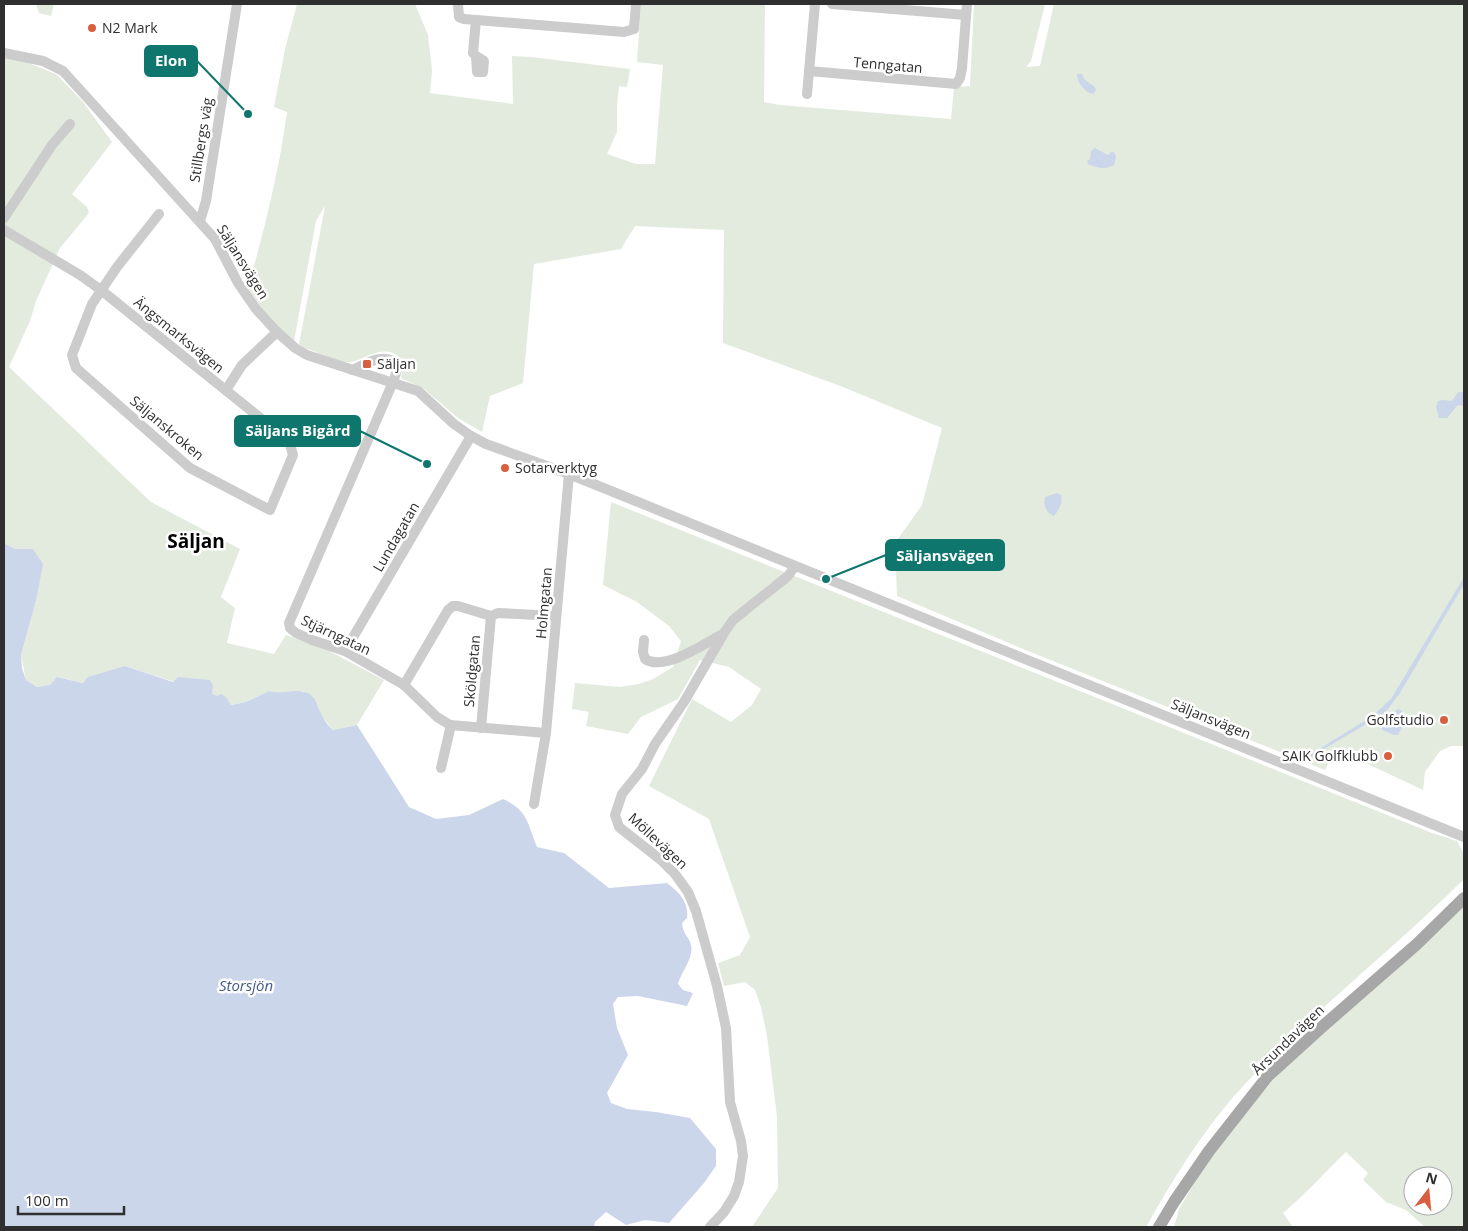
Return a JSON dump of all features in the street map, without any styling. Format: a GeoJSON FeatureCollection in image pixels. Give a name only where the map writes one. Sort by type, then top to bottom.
{"type":"FeatureCollection","features":[{"type":"Feature","properties":{"kind":"main road","name":"Årsundavägen"},"geometry":{"type":"LineString","coordinates":[[1159,1227],[1209,1150],[1268,1076],[1418,944],[1464,898]]}},
{"type":"Feature","properties":{"kind":"street","name":"Stillbergs väg"},"geometry":{"type":"LineString","coordinates":[[200,221],[206,200],[237,4]]}},
{"type":"Feature","properties":{"kind":"street"},"geometry":{"type":"LineString","coordinates":[[458,4],[460,17],[476,20],[624,32],[634,30],[636,4]]}},
{"type":"Feature","properties":{"kind":"street"},"geometry":{"type":"LineString","coordinates":[[807,94],[815,4]]}},
{"type":"Feature","properties":{"kind":"street"},"geometry":{"type":"LineString","coordinates":[[832,4],[966,15],[967,4]]}},
{"type":"Feature","properties":{"kind":"street","name":"Tenngatan"},"geometry":{"type":"LineString","coordinates":[[809,71],[956,84],[960,78],[966,15]]}},
{"type":"Feature","properties":{"kind":"street"},"geometry":{"type":"LineString","coordinates":[[476,20],[473,53],[476,56]]}},
{"type":"Feature","properties":{"kind":"street","name":"Säljansvägen"},"geometry":{"type":"LineString","coordinates":[[4,53],[43,61],[63,71],[215,238],[238,283],[256,309],[277,332],[300,352],[418,391],[454,424],[486,444],[569,474],[1464,837]]}},
{"type":"Feature","properties":{"kind":"street"},"geometry":{"type":"LineString","coordinates":[[4,218],[52,145],[70,124]]}},
{"type":"Feature","properties":{"kind":"street","name":"Säljanskroken"},"geometry":{"type":"LineString","coordinates":[[159,214],[134,244],[92,304],[72,355],[76,368],[190,468],[270,510],[293,455],[290,441],[226,390]]}},
{"type":"Feature","properties":{"kind":"street","name":"Ängsmarksvägen"},"geometry":{"type":"LineString","coordinates":[[4,230],[80,275],[101,290],[226,390],[242,365],[277,332]]}},
{"type":"Feature","properties":{"kind":"street"},"geometry":{"type":"LineString","coordinates":[[352,370],[379,359],[390,359],[395,364],[397,370],[394,382]]}},
{"type":"Feature","properties":{"kind":"street","name":"Stjärngatan"},"geometry":{"type":"LineString","coordinates":[[394,382],[289,623],[290,628],[296,633],[328,647],[345,651],[404,685],[437,718],[450,725],[546,733]]}},
{"type":"Feature","properties":{"kind":"street","name":"Lundagatan"},"geometry":{"type":"LineString","coordinates":[[345,651],[471,436]]}},
{"type":"Feature","properties":{"kind":"street","name":"Holmgatan"},"geometry":{"type":"LineString","coordinates":[[546,733],[569,474]]}},
{"type":"Feature","properties":{"kind":"street","name":"Möllevägen"},"geometry":{"type":"LineString","coordinates":[[710,1227],[724,1212],[730,1202],[739,1182],[743,1156],[741,1140],[730,1102],[726,1028],[717,986],[696,911],[688,892],[675,874],[655,854],[620,827],[615,815],[622,794],[642,769],[655,744],[684,702],[724,633],[739,615],[784,580],[795,566]]}},
{"type":"Feature","properties":{"kind":"street"},"geometry":{"type":"LineString","coordinates":[[404,685],[450,608],[458,606],[491,616],[498,613],[556,616]]}},
{"type":"Feature","properties":{"kind":"street","name":"Sköldgatan"},"geometry":{"type":"LineString","coordinates":[[481,728],[491,616]]}},
{"type":"Feature","properties":{"kind":"street"},"geometry":{"type":"LineString","coordinates":[[644,640],[643,652],[645,659],[659,664],[683,655],[724,633]]}},
{"type":"Feature","properties":{"kind":"street"},"geometry":{"type":"LineString","coordinates":[[442,768],[450,725]]}},
{"type":"Feature","properties":{"kind":"street"},"geometry":{"type":"LineString","coordinates":[[534,804],[546,733]]}},
{"type":"Feature","properties":{"kind":"shaded area"},"geometry":{"type":"Polygon","coordinates":[[[36,4],[54,4],[51,16],[39,13],[36,4]]]}},
{"type":"Feature","properties":{"kind":"shaded area"},"geometry":{"type":"Polygon","coordinates":[[[297,4],[415,4],[428,35],[432,70],[430,93],[513,104],[512,56],[630,69],[627,87],[619,86],[617,132],[607,154],[636,164],[655,164],[663,65],[637,62],[641,4],[765,4],[764,102],[780,105],[951,119],[954,87],[970,86],[974,4],[1045,4],[1031,61],[1026,67],[1040,66],[1054,4],[1464,4],[1464,746],[1451,746],[1440,751],[1425,772],[1423,790],[1336,749],[1325,770],[1028,651],[897,596],[895,543],[922,505],[942,428],[843,387],[723,343],[724,230],[635,226],[621,249],[534,264],[523,383],[490,396],[482,432],[458,418],[424,389],[401,378],[401,361],[395,354],[388,352],[375,353],[346,362],[305,348],[299,344],[325,206],[316,221],[294,341],[271,322],[248,288],[260,244],[284,134],[287,112],[274,107],[285,49],[297,4]]]}},
{"type":"Feature","properties":{"kind":"shaded area"},"geometry":{"type":"Polygon","coordinates":[[[4,58],[28,63],[56,74],[83,102],[112,142],[72,194],[87,207],[89,213],[60,248],[9,367],[151,502],[240,549],[221,597],[235,608],[227,643],[274,654],[286,635],[329,651],[384,680],[357,725],[333,730],[321,715],[318,706],[304,691],[277,694],[269,691],[246,702],[231,705],[212,694],[125,666],[83,683],[58,677],[50,685],[37,687],[26,680],[21,655],[36,601],[38,586],[33,549],[15,549],[4,543],[4,58]]]}},
{"type":"Feature","properties":{"kind":"shaded area"},"geometry":{"type":"Polygon","coordinates":[[[611,502],[1432,833],[1457,841],[1464,854],[1464,879],[1290,1039],[1235,1095],[1187,1159],[1146,1227],[752,1227],[778,1188],[777,1117],[767,1036],[761,1007],[755,990],[745,982],[724,986],[718,963],[740,955],[750,937],[709,819],[649,786],[692,699],[731,722],[752,705],[761,689],[729,667],[700,660],[678,699],[641,717],[628,734],[586,726],[589,712],[572,709],[575,683],[620,687],[639,684],[653,679],[673,667],[681,641],[669,626],[637,602],[603,585],[611,502]]]}},
{"type":"Feature","properties":{"kind":"shaded area"},"geometry":{"type":"Polygon","coordinates":[[[1464,903],[1464,1227],[1425,1227],[1413,1216],[1453,1216],[1453,1166],[1403,1166],[1403,1209],[1386,1202],[1363,1180],[1368,1173],[1346,1152],[1308,1191],[1283,1213],[1293,1227],[1174,1227],[1179,1209],[1214,1150],[1274,1079],[1464,903]]]}},
{"type":"Feature","properties":{"kind":"water"},"geometry":{"type":"Polygon","coordinates":[[[1077,74],[1082,74],[1084,79],[1096,89],[1093,94],[1082,86],[1077,74]]]}},
{"type":"Feature","properties":{"kind":"water"},"geometry":{"type":"Polygon","coordinates":[[[1095,148],[1108,155],[1114,152],[1116,157],[1114,165],[1101,168],[1088,164],[1087,161],[1090,159],[1091,151],[1095,148]]]}},
{"type":"Feature","properties":{"kind":"water"},"geometry":{"type":"Polygon","coordinates":[[[1458,392],[1464,392],[1464,406],[1458,405],[1447,418],[1439,418],[1436,407],[1438,401],[1452,401],[1458,392]]]}},
{"type":"Feature","properties":{"kind":"water"},"geometry":{"type":"Polygon","coordinates":[[[1057,493],[1061,495],[1061,504],[1054,516],[1047,511],[1044,500],[1045,497],[1057,493]]]}},
{"type":"Feature","properties":{"kind":"water","name":"Storsjön"},"geometry":{"type":"Polygon","coordinates":[[[4,543],[15,549],[33,549],[43,564],[36,601],[21,655],[22,668],[26,680],[37,687],[50,685],[57,677],[83,683],[88,677],[125,666],[173,682],[178,677],[210,680],[213,685],[212,694],[217,696],[221,694],[226,697],[231,705],[246,702],[269,691],[305,692],[312,696],[325,721],[333,730],[357,725],[409,807],[436,819],[469,815],[503,799],[511,803],[526,818],[537,847],[564,853],[609,888],[667,883],[675,890],[685,902],[687,918],[682,923],[691,945],[691,955],[678,984],[683,990],[693,993],[687,1006],[638,996],[618,997],[613,1004],[617,1028],[628,1055],[607,1093],[611,1103],[627,1109],[690,1118],[716,1149],[716,1166],[704,1183],[669,1223],[645,1220],[626,1225],[606,1212],[595,1222],[594,1227],[4,1227],[4,543]]]}},
{"type":"Feature","properties":{"kind":"water"},"geometry":{"type":"Polygon","coordinates":[[[1464,577],[1464,584],[1400,693],[1385,713],[1305,760],[1311,754],[1371,717],[1391,699],[1464,577]]]}},
{"type":"Feature","properties":{"kind":"water"},"geometry":{"type":"Polygon","coordinates":[[[1398,709],[1402,711],[1403,725],[1398,735],[1382,730],[1381,726],[1398,709]]]}},
{"type":"Feature","properties":{"kind":"place","name":"N2 Mark"},"geometry":{"type":"Point","coordinates":[92,28]}},
{"type":"Feature","properties":{"kind":"place","name":"Elon"},"geometry":{"type":"Point","coordinates":[248,114]}},
{"type":"Feature","properties":{"kind":"place","name":"Säljan"},"geometry":{"type":"Point","coordinates":[367,364]}},
{"type":"Feature","properties":{"kind":"place","name":"Säljans Bigård"},"geometry":{"type":"Point","coordinates":[427,464]}},
{"type":"Feature","properties":{"kind":"place","name":"Sotarverktyg"},"geometry":{"type":"Point","coordinates":[505,468]}},
{"type":"Feature","properties":{"kind":"place","name":"Säljansvägen"},"geometry":{"type":"Point","coordinates":[826,579]}},
{"type":"Feature","properties":{"kind":"place","name":"Golfstudio"},"geometry":{"type":"Point","coordinates":[1444,720]}},
{"type":"Feature","properties":{"kind":"place","name":"SAIK Golfklubb"},"geometry":{"type":"Point","coordinates":[1388,756]}},
{"type":"Feature","properties":{"kind":"district","name":"Säljan"},"geometry":{"type":"Point","coordinates":[196,541]}}]}
